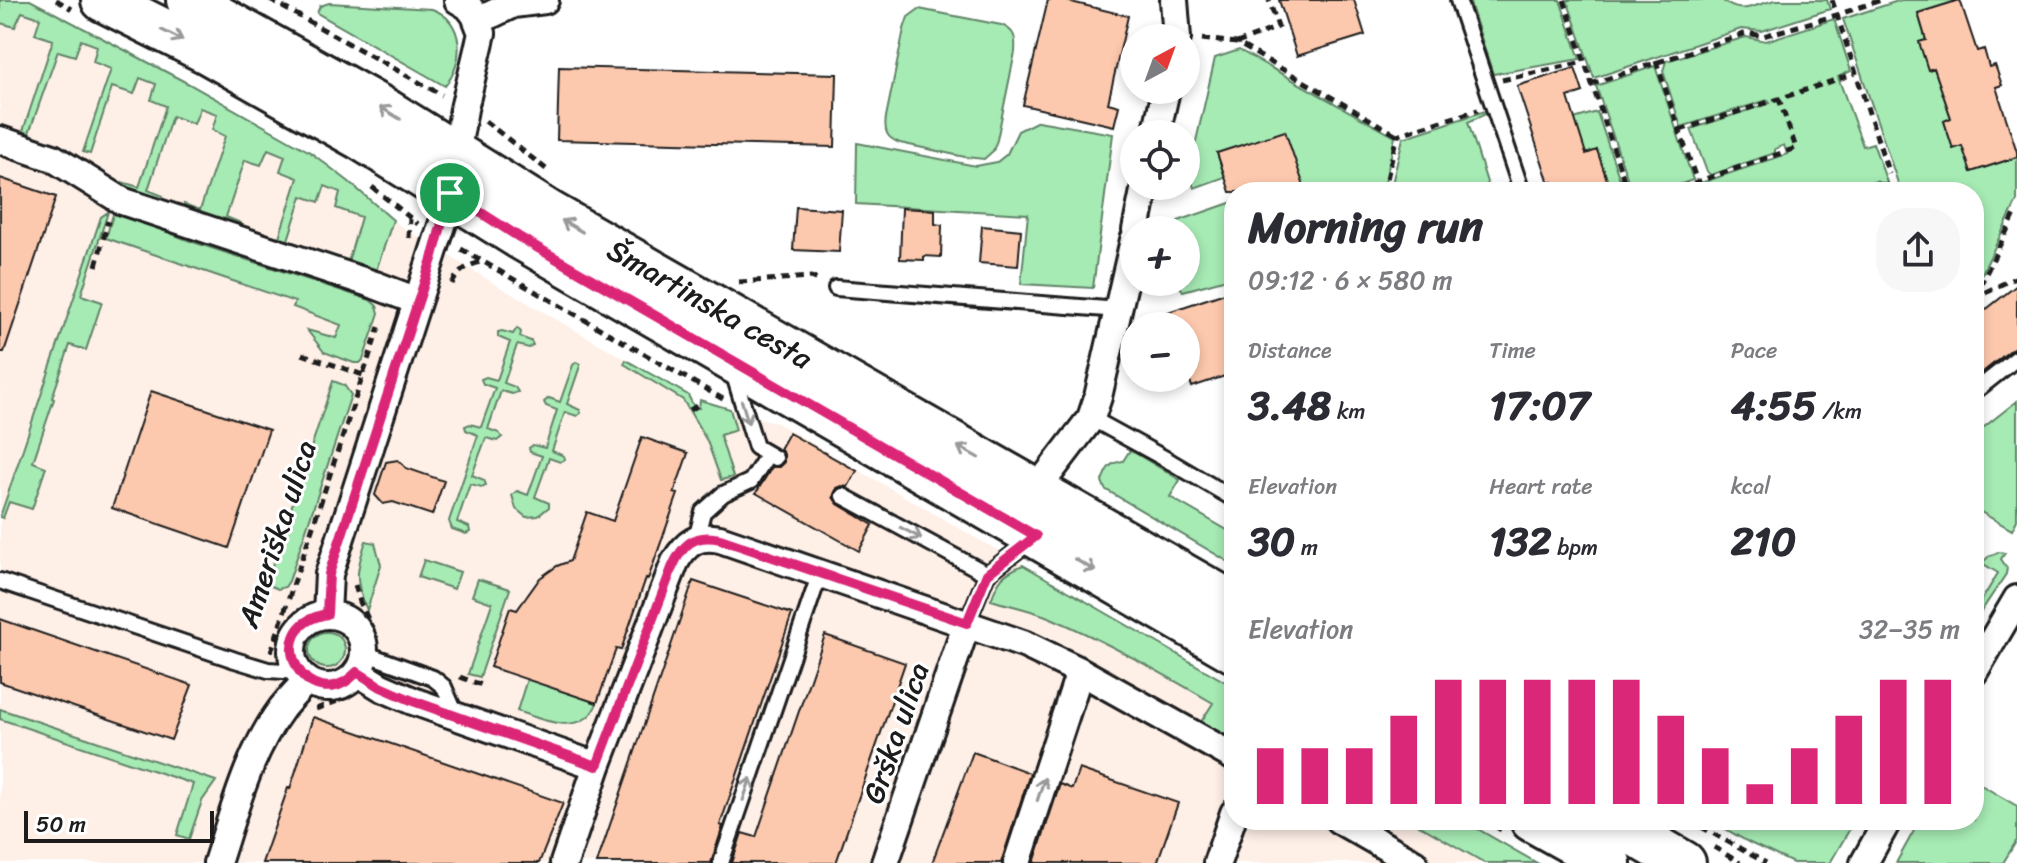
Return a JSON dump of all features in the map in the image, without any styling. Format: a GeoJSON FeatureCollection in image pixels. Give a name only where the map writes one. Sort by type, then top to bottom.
{"type":"FeatureCollection","features":[{"type":"Feature","properties":{"kind":"main road","name":"Šmartinska cesta"},"geometry":{"type":"LineString","coordinates":[[103,0],[207,52],[360,138],[550,213],[1224,598]]}},
{"type":"Feature","properties":{"kind":"main road","name":"Šmartinska cesta"},"geometry":{"type":"LineString","coordinates":[[188,0],[387,111],[519,237],[1224,645]]}},
{"type":"Feature","properties":{"kind":"main road"},"geometry":{"type":"LineString","coordinates":[[1550,830],[1609,863]]}},
{"type":"Feature","properties":{"kind":"main road"},"geometry":{"type":"LineString","coordinates":[[1627,830],[1684,863]]}},
{"type":"Feature","properties":{"kind":"street"},"geometry":{"type":"LineString","coordinates":[[458,0],[468,6],[478,21],[513,4],[545,0]]}},
{"type":"Feature","properties":{"kind":"street"},"geometry":{"type":"LineString","coordinates":[[1174,0],[1176,24]]}},
{"type":"Feature","properties":{"kind":"street","name":"Ameriška ulica"},"geometry":{"type":"LineString","coordinates":[[327,614],[329,574],[433,256],[482,33],[478,21]]}},
{"type":"Feature","properties":{"kind":"street"},"geometry":{"type":"LineString","coordinates":[[0,140],[53,158],[115,197],[169,218],[417,301]]}},
{"type":"Feature","properties":{"kind":"street"},"geometry":{"type":"LineString","coordinates":[[1036,490],[1091,418],[1122,296]]}},
{"type":"Feature","properties":{"kind":"street"},"geometry":{"type":"LineString","coordinates":[[564,863],[597,766],[675,562],[687,545],[704,537],[720,539],[1026,645],[1080,671],[1224,751]]}},
{"type":"Feature","properties":{"kind":"street"},"geometry":{"type":"LineString","coordinates":[[1984,655],[2017,599]]}},
{"type":"Feature","properties":{"kind":"street"},"geometry":{"type":"LineString","coordinates":[[368,666],[340,686],[320,686],[303,676],[291,651],[292,642],[308,621],[327,614],[341,618],[352,624],[362,641],[368,666],[413,701],[597,766]]}},
{"type":"Feature","properties":{"kind":"street","name":"Grška ulica"},"geometry":{"type":"LineString","coordinates":[[885,863],[967,623]]}},
{"type":"Feature","properties":{"kind":"street"},"geometry":{"type":"LineString","coordinates":[[1017,863],[1080,671]]}},
{"type":"Feature","properties":{"kind":"street"},"geometry":{"type":"LineString","coordinates":[[217,863],[261,744],[303,676]]}},
{"type":"Feature","properties":{"kind":"street"},"geometry":{"type":"LineString","coordinates":[[1217,863],[1228,830]]}},
{"type":"Feature","properties":{"kind":"street"},"geometry":{"type":"LineString","coordinates":[[1356,830],[1413,863]]}},
{"type":"Feature","properties":{"kind":"street"},"geometry":{"type":"LineString","coordinates":[[1864,863],[1882,830]]}},
{"type":"Feature","properties":{"kind":"lane"},"geometry":{"type":"LineString","coordinates":[[1458,0],[1519,182]]}},
{"type":"Feature","properties":{"kind":"lane"},"geometry":{"type":"LineString","coordinates":[[836,288],[1119,310]]}},
{"type":"Feature","properties":{"kind":"lane"},"geometry":{"type":"LineString","coordinates":[[696,539],[703,512],[723,494],[751,481],[771,456],[756,447],[727,357]]}},
{"type":"Feature","properties":{"kind":"lane"},"geometry":{"type":"LineString","coordinates":[[1984,384],[2017,358]]}},
{"type":"Feature","properties":{"kind":"lane"},"geometry":{"type":"LineString","coordinates":[[1091,418],[1224,493]]}},
{"type":"Feature","properties":{"kind":"lane"},"geometry":{"type":"LineString","coordinates":[[843,496],[987,574]]}},
{"type":"Feature","properties":{"kind":"lane"},"geometry":{"type":"LineString","coordinates":[[967,623],[987,574],[1036,536]]}},
{"type":"Feature","properties":{"kind":"lane"},"geometry":{"type":"LineString","coordinates":[[721,863],[820,573]]}},
{"type":"Feature","properties":{"kind":"lane"},"geometry":{"type":"LineString","coordinates":[[0,581],[206,651],[268,670],[303,676]]}},
{"type":"Feature","properties":{"kind":"path"},"geometry":{"type":"LineString","coordinates":[[270,0],[435,92]]}},
{"type":"Feature","properties":{"kind":"path"},"geometry":{"type":"LineString","coordinates":[[1237,43],[1278,27],[1269,0]]}},
{"type":"Feature","properties":{"kind":"path"},"geometry":{"type":"LineString","coordinates":[[1564,0],[1625,182]]}},
{"type":"Feature","properties":{"kind":"path"},"geometry":{"type":"LineString","coordinates":[[1832,0],[1890,177]]}},
{"type":"Feature","properties":{"kind":"path"},"geometry":{"type":"LineString","coordinates":[[1591,84],[1747,33],[1763,36],[1881,0]]}},
{"type":"Feature","properties":{"kind":"path"},"geometry":{"type":"LineString","coordinates":[[1200,39],[1237,43],[1397,135],[1493,105]]}},
{"type":"Feature","properties":{"kind":"path"},"geometry":{"type":"LineString","coordinates":[[1656,61],[1697,182],[1796,148],[1779,99]]}},
{"type":"Feature","properties":{"kind":"path"},"geometry":{"type":"LineString","coordinates":[[1485,83],[1584,62]]}},
{"type":"Feature","properties":{"kind":"path"},"geometry":{"type":"LineString","coordinates":[[1680,130],[1856,73]]}},
{"type":"Feature","properties":{"kind":"path"},"geometry":{"type":"LineString","coordinates":[[1386,182],[1397,135]]}},
{"type":"Feature","properties":{"kind":"path"},"geometry":{"type":"LineString","coordinates":[[96,266],[115,197]]}},
{"type":"Feature","properties":{"kind":"path"},"geometry":{"type":"LineString","coordinates":[[1984,277],[2017,210]]}},
{"type":"Feature","properties":{"kind":"path"},"geometry":{"type":"LineString","coordinates":[[481,262],[727,402]]}},
{"type":"Feature","properties":{"kind":"path"},"geometry":{"type":"LineString","coordinates":[[738,283],[811,277],[836,288]]}},
{"type":"Feature","properties":{"kind":"path"},"geometry":{"type":"LineString","coordinates":[[1984,292],[2017,277]]}},
{"type":"Feature","properties":{"kind":"path","name":"Ameriška ulica"},"geometry":{"type":"LineString","coordinates":[[268,670],[272,645],[381,324]]}},
{"type":"Feature","properties":{"kind":"path"},"geometry":{"type":"LineString","coordinates":[[302,354],[363,375]]}},
{"type":"Feature","properties":{"kind":"path"},"geometry":{"type":"LineString","coordinates":[[690,410],[697,406]]}},
{"type":"Feature","properties":{"kind":"path"},"geometry":{"type":"LineString","coordinates":[[321,707],[347,699],[381,652],[353,581]]}},
{"type":"Feature","properties":{"kind":"path"},"geometry":{"type":"LineString","coordinates":[[1707,830],[1766,863]]}},
{"type":"Feature","properties":{"kind":"shaded area"},"geometry":{"type":"Polygon","coordinates":[[[0,0],[30,0],[310,152],[399,225],[688,395],[694,405],[700,408],[700,400],[777,423],[1224,681],[1224,830],[1479,830],[1537,863],[0,863],[0,0]]]}},
{"type":"Feature","properties":{"kind":"green space"},"geometry":{"type":"Polygon","coordinates":[[[0,0],[30,0],[310,152],[393,220],[374,277],[328,256],[348,262],[361,217],[336,208],[340,192],[325,186],[319,202],[302,196],[288,240],[304,247],[304,250],[264,237],[264,233],[279,237],[298,178],[280,171],[285,156],[268,149],[261,165],[245,160],[226,217],[241,223],[239,228],[184,209],[184,204],[200,210],[225,136],[212,130],[217,114],[200,108],[194,124],[172,116],[148,190],[163,196],[159,201],[141,199],[122,186],[122,182],[139,187],[166,106],[151,100],[156,84],[140,78],[134,94],[112,87],[90,154],[83,152],[111,69],[93,62],[97,46],[81,40],[75,56],[58,51],[29,133],[23,131],[53,40],[35,34],[40,18],[22,12],[15,27],[0,23],[0,0]]]}},
{"type":"Feature","properties":{"kind":"green space"},"geometry":{"type":"Polygon","coordinates":[[[1469,0],[1560,0],[1580,59],[1493,74],[1469,0]]]}},
{"type":"Feature","properties":{"kind":"green space"},"geometry":{"type":"Polygon","coordinates":[[[1567,0],[1722,0],[1742,9],[1776,0],[1827,0],[1830,9],[1762,31],[1741,29],[1594,78],[1567,0]]]}},
{"type":"Feature","properties":{"kind":"green space"},"geometry":{"type":"Polygon","coordinates":[[[1901,0],[1952,0],[1918,14],[1926,40],[1920,42],[1929,70],[1934,68],[1951,118],[1944,121],[1953,148],[1962,146],[1971,172],[2017,157],[2017,201],[1984,269],[1984,182],[1898,182],[1843,19],[1901,0]]]}},
{"type":"Feature","properties":{"kind":"green space"},"geometry":{"type":"Polygon","coordinates":[[[329,3],[432,9],[443,14],[451,22],[458,43],[452,76],[445,86],[317,13],[320,6],[329,3]]]}},
{"type":"Feature","properties":{"kind":"green space"},"geometry":{"type":"Polygon","coordinates":[[[919,9],[1001,25],[1014,35],[1015,52],[997,140],[993,151],[984,159],[900,143],[887,133],[886,117],[904,29],[908,17],[919,9]]]}},
{"type":"Feature","properties":{"kind":"green space"},"geometry":{"type":"Polygon","coordinates":[[[1834,19],[1851,71],[1838,77],[1863,146],[1873,143],[1887,182],[1704,182],[1787,154],[1784,145],[1775,149],[1775,153],[1711,175],[1707,172],[1691,129],[1770,103],[1768,100],[1681,127],[1663,71],[1666,61],[1746,37],[1766,41],[1834,19]]]}},
{"type":"Feature","properties":{"kind":"green space"},"geometry":{"type":"Polygon","coordinates":[[[1239,50],[1395,137],[1385,182],[1283,182],[1217,153],[1225,177],[1200,186],[1200,124],[1215,58],[1239,50]]]}},
{"type":"Feature","properties":{"kind":"green space"},"geometry":{"type":"Polygon","coordinates":[[[1655,66],[1693,180],[1629,182],[1596,86],[1655,66]]]}},
{"type":"Feature","properties":{"kind":"green space"},"geometry":{"type":"Polygon","coordinates":[[[1485,111],[1486,114],[1468,122],[1487,182],[1392,182],[1403,138],[1485,111]]]}},
{"type":"Feature","properties":{"kind":"green space"},"geometry":{"type":"Polygon","coordinates":[[[1597,112],[1621,182],[1608,182],[1597,150],[1580,156],[1574,119],[1597,112]]]}},
{"type":"Feature","properties":{"kind":"green space"},"geometry":{"type":"Polygon","coordinates":[[[1038,121],[1113,134],[1093,288],[1021,284],[1028,214],[856,204],[857,143],[976,166],[997,162],[1007,154],[1018,131],[1038,121]]]}},
{"type":"Feature","properties":{"kind":"green space"},"geometry":{"type":"Polygon","coordinates":[[[1224,205],[1224,280],[1200,286],[1200,216],[1192,216],[1224,205]]]}},
{"type":"Feature","properties":{"kind":"green space"},"geometry":{"type":"Polygon","coordinates":[[[114,211],[190,241],[370,300],[379,313],[363,360],[354,363],[324,352],[307,330],[336,338],[341,325],[293,307],[295,302],[106,238],[114,211]]]}},
{"type":"Feature","properties":{"kind":"green space"},"geometry":{"type":"Polygon","coordinates":[[[108,212],[81,295],[102,302],[86,350],[70,345],[52,398],[33,462],[46,467],[32,509],[9,502],[3,518],[0,517],[101,217],[108,212]]]}},
{"type":"Feature","properties":{"kind":"green space"},"geometry":{"type":"Polygon","coordinates":[[[517,328],[521,332],[520,337],[533,345],[529,348],[517,345],[504,383],[515,387],[518,392],[501,391],[488,429],[502,437],[497,441],[486,438],[472,475],[484,480],[486,485],[470,484],[457,522],[469,527],[470,532],[466,534],[452,529],[449,521],[478,435],[466,430],[465,426],[481,427],[495,388],[483,384],[481,379],[497,380],[510,342],[498,337],[498,332],[513,334],[517,328]]]}},
{"type":"Feature","properties":{"kind":"green space"},"geometry":{"type":"Polygon","coordinates":[[[626,360],[688,395],[693,405],[699,408],[700,400],[730,409],[736,430],[720,435],[733,477],[721,480],[707,441],[683,400],[624,364],[626,360]]]}},
{"type":"Feature","properties":{"kind":"green space"},"geometry":{"type":"Polygon","coordinates":[[[576,362],[580,366],[567,404],[581,413],[577,416],[565,412],[552,451],[565,459],[560,462],[549,458],[535,497],[549,503],[549,507],[538,516],[526,517],[516,509],[512,495],[517,491],[528,495],[542,456],[530,452],[529,448],[533,445],[545,448],[557,410],[544,402],[549,398],[560,402],[576,362]]]}},
{"type":"Feature","properties":{"kind":"green space"},"geometry":{"type":"Polygon","coordinates":[[[333,381],[344,385],[351,395],[289,581],[285,587],[278,589],[266,584],[333,381]]]}},
{"type":"Feature","properties":{"kind":"green space"},"geometry":{"type":"Polygon","coordinates":[[[2017,401],[2017,520],[2012,530],[1984,514],[1984,427],[2017,401]]]}},
{"type":"Feature","properties":{"kind":"green space"},"geometry":{"type":"Polygon","coordinates":[[[1130,450],[1180,480],[1170,497],[1224,528],[1224,559],[1105,489],[1102,481],[1107,469],[1123,461],[1130,450]]]}},
{"type":"Feature","properties":{"kind":"green space"},"geometry":{"type":"Polygon","coordinates":[[[366,541],[375,543],[381,565],[367,610],[358,576],[366,541]]]}},
{"type":"Feature","properties":{"kind":"green space"},"geometry":{"type":"Polygon","coordinates":[[[2005,553],[2001,559],[2007,568],[1984,607],[1984,596],[1998,573],[1984,564],[1989,556],[2005,553]]]}},
{"type":"Feature","properties":{"kind":"green space"},"geometry":{"type":"Polygon","coordinates":[[[424,560],[460,572],[454,589],[418,577],[424,560]]]}},
{"type":"Feature","properties":{"kind":"green space"},"geometry":{"type":"Polygon","coordinates":[[[1023,565],[1224,681],[1224,735],[1201,722],[1213,703],[1193,691],[1072,627],[991,600],[996,587],[1010,571],[1023,565]]]}},
{"type":"Feature","properties":{"kind":"green space"},"geometry":{"type":"Polygon","coordinates":[[[478,579],[510,589],[480,677],[468,674],[492,603],[472,596],[478,579]]]}},
{"type":"Feature","properties":{"kind":"green space"},"geometry":{"type":"Polygon","coordinates":[[[327,632],[340,637],[345,650],[340,663],[327,668],[314,663],[309,650],[314,637],[327,632]]]}},
{"type":"Feature","properties":{"kind":"green space"},"geometry":{"type":"Polygon","coordinates":[[[527,679],[597,703],[591,714],[573,723],[550,722],[527,715],[517,711],[527,679]]]}},
{"type":"Feature","properties":{"kind":"green space"},"geometry":{"type":"Polygon","coordinates":[[[0,709],[216,781],[202,801],[189,839],[177,835],[193,784],[0,719],[0,709]]]}},
{"type":"Feature","properties":{"kind":"green space"},"geometry":{"type":"Polygon","coordinates":[[[1984,787],[2017,806],[2017,840],[2003,863],[1896,863],[1914,830],[1984,830],[1984,787]]]}},
{"type":"Feature","properties":{"kind":"green space"},"geometry":{"type":"Polygon","coordinates":[[[1427,830],[1479,830],[1537,863],[1485,863],[1427,830]]]}},
{"type":"Feature","properties":{"kind":"green space"},"geometry":{"type":"Polygon","coordinates":[[[1727,830],[1849,830],[1830,863],[1793,863],[1727,830]]]}},
{"type":"Feature","properties":{"kind":"building"},"geometry":{"type":"Polygon","coordinates":[[[1048,0],[1063,0],[1128,16],[1126,24],[1120,24],[1120,51],[1108,103],[1119,106],[1114,126],[1023,105],[1048,0]]]}},
{"type":"Feature","properties":{"kind":"building"},"geometry":{"type":"Polygon","coordinates":[[[1279,0],[1354,0],[1365,35],[1297,56],[1279,0]]]}},
{"type":"Feature","properties":{"kind":"building"},"geometry":{"type":"Polygon","coordinates":[[[1960,0],[1977,51],[1984,49],[1989,67],[1995,65],[2002,85],[1996,87],[2017,152],[2017,157],[1971,172],[1962,146],[1953,149],[1944,121],[1951,118],[1934,68],[1928,70],[1919,42],[1926,40],[1918,13],[1960,0]]]}},
{"type":"Feature","properties":{"kind":"building"},"geometry":{"type":"Polygon","coordinates":[[[559,67],[837,74],[835,147],[557,140],[559,67]]]}},
{"type":"Feature","properties":{"kind":"building"},"geometry":{"type":"Polygon","coordinates":[[[1575,68],[1583,92],[1568,97],[1586,154],[1597,150],[1608,182],[1549,182],[1517,86],[1575,68]]]}},
{"type":"Feature","properties":{"kind":"building"},"geometry":{"type":"Polygon","coordinates":[[[1285,131],[1303,182],[1227,182],[1217,153],[1285,131]]]}},
{"type":"Feature","properties":{"kind":"building"},"geometry":{"type":"Polygon","coordinates":[[[0,178],[56,197],[4,352],[0,352],[0,178]]]}},
{"type":"Feature","properties":{"kind":"building"},"geometry":{"type":"Polygon","coordinates":[[[796,207],[842,210],[839,252],[793,250],[796,207]]]}},
{"type":"Feature","properties":{"kind":"building"},"geometry":{"type":"Polygon","coordinates":[[[902,208],[935,210],[935,224],[942,225],[941,257],[900,259],[902,208]]]}},
{"type":"Feature","properties":{"kind":"building"},"geometry":{"type":"Polygon","coordinates":[[[982,226],[1021,230],[1018,266],[979,263],[982,226]]]}},
{"type":"Feature","properties":{"kind":"building"},"geometry":{"type":"Polygon","coordinates":[[[2017,285],[2017,345],[1984,371],[1984,311],[2017,285]]]}},
{"type":"Feature","properties":{"kind":"building"},"geometry":{"type":"Polygon","coordinates":[[[1224,293],[1224,376],[1200,384],[1200,312],[1168,312],[1224,293]]]}},
{"type":"Feature","properties":{"kind":"building"},"geometry":{"type":"Polygon","coordinates":[[[151,391],[269,430],[229,548],[112,508],[151,391]]]}},
{"type":"Feature","properties":{"kind":"building"},"geometry":{"type":"Polygon","coordinates":[[[789,433],[857,471],[848,487],[837,488],[833,497],[838,504],[873,525],[859,551],[756,493],[772,467],[779,467],[784,462],[780,449],[789,433]]]}},
{"type":"Feature","properties":{"kind":"building"},"geometry":{"type":"Polygon","coordinates":[[[642,437],[688,453],[674,493],[678,494],[648,579],[621,650],[616,649],[597,703],[490,667],[510,608],[517,610],[540,578],[570,561],[587,512],[613,521],[642,437]]]}},
{"type":"Feature","properties":{"kind":"building"},"geometry":{"type":"Polygon","coordinates":[[[398,460],[406,468],[444,481],[432,515],[393,502],[383,504],[375,495],[386,462],[398,460]]]}},
{"type":"Feature","properties":{"kind":"building"},"geometry":{"type":"Polygon","coordinates":[[[693,581],[792,614],[720,825],[723,826],[711,863],[597,863],[693,581]]]}},
{"type":"Feature","properties":{"kind":"building"},"geometry":{"type":"Polygon","coordinates":[[[0,619],[192,685],[171,740],[0,682],[0,619]]]}},
{"type":"Feature","properties":{"kind":"building"},"geometry":{"type":"Polygon","coordinates":[[[825,635],[905,663],[836,863],[732,863],[742,833],[756,837],[825,635]]]}},
{"type":"Feature","properties":{"kind":"building"},"geometry":{"type":"Polygon","coordinates":[[[313,717],[563,803],[539,863],[262,863],[313,717]]]}},
{"type":"Feature","properties":{"kind":"building"},"geometry":{"type":"Polygon","coordinates":[[[973,752],[1030,773],[1001,863],[932,863],[973,752]]]}},
{"type":"Feature","properties":{"kind":"building"},"geometry":{"type":"Polygon","coordinates":[[[1079,769],[1178,803],[1157,863],[1034,863],[1060,784],[1072,789],[1079,769]]]}},
{"type":"Feature","properties":{"kind":"route"},"geometry":{"type":"LineString","coordinates":[[450,193],[519,237],[1036,536],[987,574],[967,623],[720,539],[704,537],[692,541],[682,550],[672,568],[597,766],[413,701],[357,672],[340,686],[320,686],[307,680],[293,662],[292,642],[300,627],[327,614],[329,574],[433,256],[450,193]]}}]}
